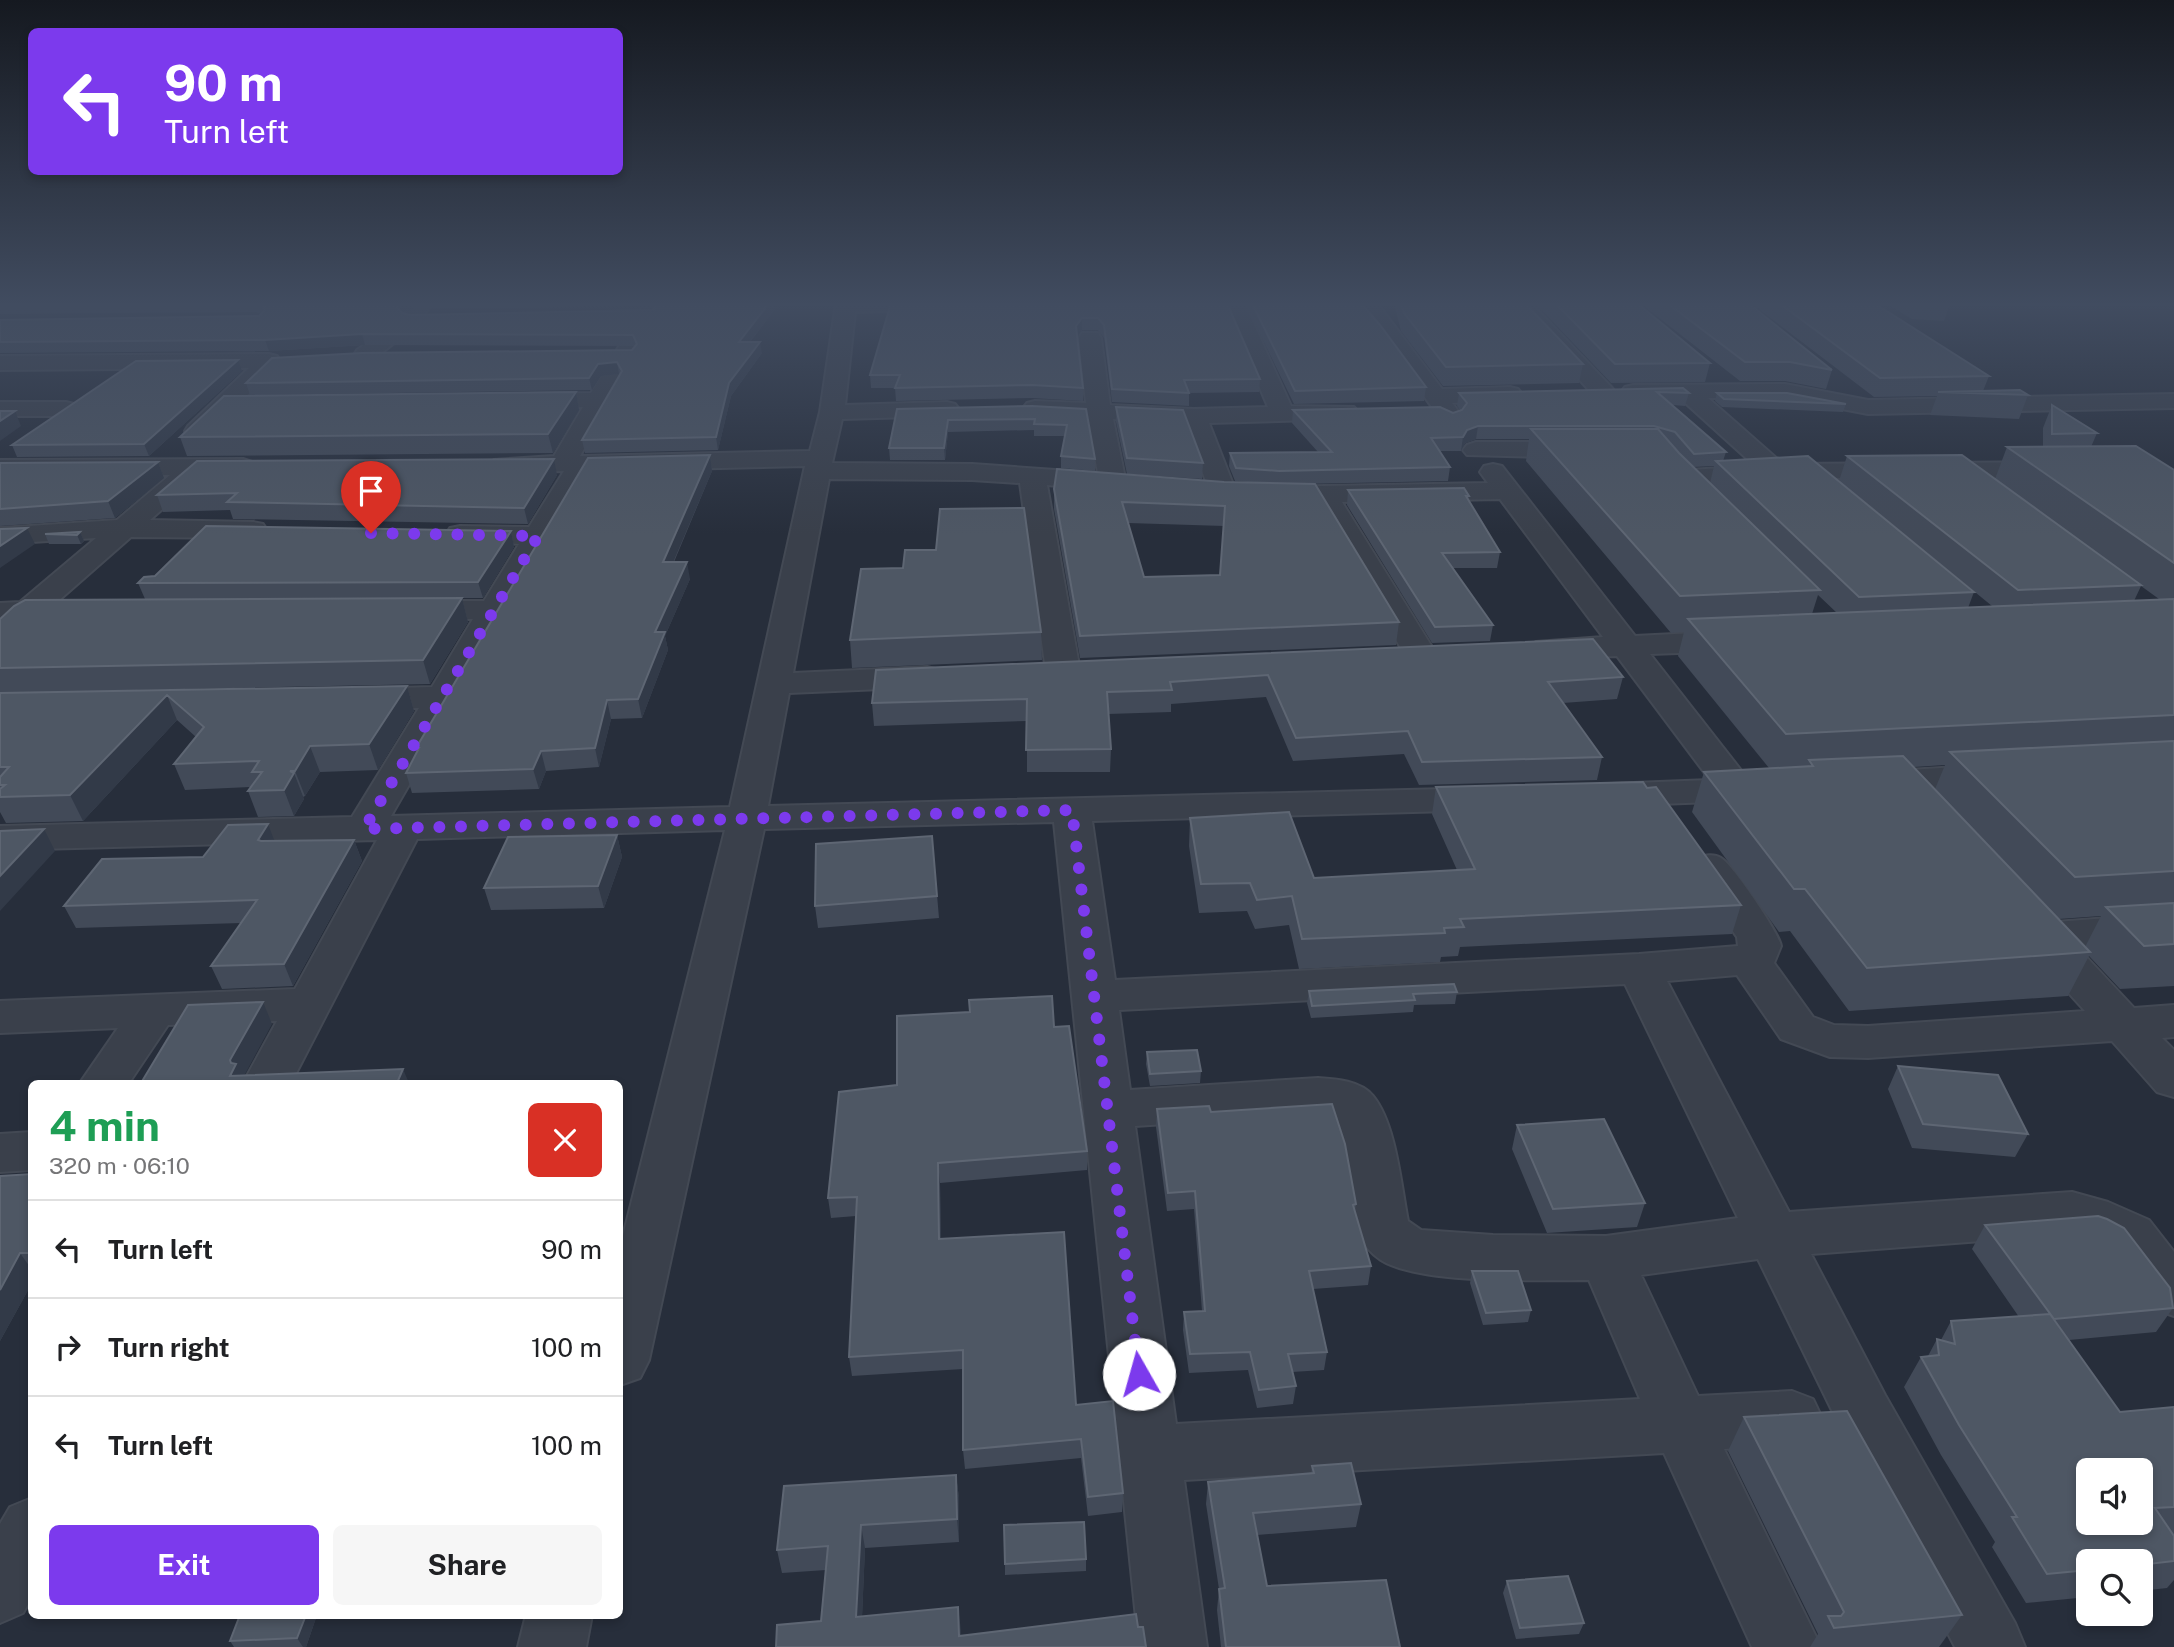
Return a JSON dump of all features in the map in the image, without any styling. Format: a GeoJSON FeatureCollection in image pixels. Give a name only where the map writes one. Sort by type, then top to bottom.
{"type":"FeatureCollection","features":[{"type":"Feature","properties":{"kind":"street"},"geometry":{"type":"LineString","coordinates":[[33,432],[108,380]]}},
{"type":"Feature","properties":{"kind":"street"},"geometry":{"type":"LineString","coordinates":[[157,467],[250,380]]}},
{"type":"Feature","properties":{"kind":"street"},"geometry":{"type":"LineString","coordinates":[[269,1080],[309,1004],[442,698],[538,536],[611,380]]}},
{"type":"Feature","properties":{"kind":"street"},"geometry":{"type":"LineString","coordinates":[[623,1347],[747,820],[818,465],[832,412],[836,380]]}},
{"type":"Feature","properties":{"kind":"street"},"geometry":{"type":"LineString","coordinates":[[481,465],[818,465],[1032,476],[1124,484],[1099,410],[1095,380]]}},
{"type":"Feature","properties":{"kind":"street"},"geometry":{"type":"LineString","coordinates":[[1268,380],[1283,414]]}},
{"type":"Feature","properties":{"kind":"street"},"geometry":{"type":"LineString","coordinates":[[1417,380],[1433,405],[1476,450],[1737,790]]}},
{"type":"Feature","properties":{"kind":"street"},"geometry":{"type":"LineString","coordinates":[[1592,380],[1604,393]]}},
{"type":"Feature","properties":{"kind":"street"},"geometry":{"type":"LineString","coordinates":[[1720,380],[1733,390]]}},
{"type":"Feature","properties":{"kind":"street"},"geometry":{"type":"LineString","coordinates":[[1836,382],[1868,407]]}},
{"type":"Feature","properties":{"kind":"street"},"geometry":{"type":"LineString","coordinates":[[1995,384],[2063,426]]}},
{"type":"Feature","properties":{"kind":"street"},"geometry":{"type":"LineString","coordinates":[[1686,391],[1777,472]]}},
{"type":"Feature","properties":{"kind":"street"},"geometry":{"type":"LineString","coordinates":[[1578,393],[1785,391],[1835,403],[1868,407],[2174,401]]}},
{"type":"Feature","properties":{"kind":"street"},"geometry":{"type":"LineString","coordinates":[[1433,405],[1526,394]]}},
{"type":"Feature","properties":{"kind":"street"},"geometry":{"type":"LineString","coordinates":[[503,401],[600,400]]}},
{"type":"Feature","properties":{"kind":"street"},"geometry":{"type":"LineString","coordinates":[[225,405],[253,405]]}},
{"type":"Feature","properties":{"kind":"street"},"geometry":{"type":"LineString","coordinates":[[1018,408],[1194,416],[1364,412]]}},
{"type":"Feature","properties":{"kind":"street"},"geometry":{"type":"LineString","coordinates":[[0,409],[66,409]]}},
{"type":"Feature","properties":{"kind":"street"},"geometry":{"type":"LineString","coordinates":[[832,412],[964,409]]}},
{"type":"Feature","properties":{"kind":"street"},"geometry":{"type":"LineString","coordinates":[[1194,416],[1223,492]]}},
{"type":"Feature","properties":{"kind":"street"},"geometry":{"type":"LineString","coordinates":[[1476,450],[1611,450]]}},
{"type":"Feature","properties":{"kind":"street"},"geometry":{"type":"LineString","coordinates":[[1637,450],[1661,453],[1711,508]]}},
{"type":"Feature","properties":{"kind":"street"},"geometry":{"type":"LineString","coordinates":[[4,457],[157,467],[263,466]]}},
{"type":"Feature","properties":{"kind":"street"},"geometry":{"type":"LineString","coordinates":[[0,635],[13,612],[195,467]]}},
{"type":"Feature","properties":{"kind":"street"},"geometry":{"type":"LineString","coordinates":[[1682,478],[1807,470],[2074,469]]}},
{"type":"Feature","properties":{"kind":"street"},"geometry":{"type":"LineString","coordinates":[[1807,470],[1839,497]]}},
{"type":"Feature","properties":{"kind":"street"},"geometry":{"type":"LineString","coordinates":[[1963,471],[1995,495]]}},
{"type":"Feature","properties":{"kind":"street"},"geometry":{"type":"LineString","coordinates":[[1032,476],[1063,671]]}},
{"type":"Feature","properties":{"kind":"street"},"geometry":{"type":"LineString","coordinates":[[1190,489],[1325,496],[1508,491]]}},
{"type":"Feature","properties":{"kind":"street"},"geometry":{"type":"LineString","coordinates":[[1325,496],[1421,655]]}},
{"type":"Feature","properties":{"kind":"street"},"geometry":{"type":"LineString","coordinates":[[0,536],[121,528],[274,531]]}},
{"type":"Feature","properties":{"kind":"street"},"geometry":{"type":"LineString","coordinates":[[427,534],[538,536]]}},
{"type":"Feature","properties":{"kind":"street"},"geometry":{"type":"LineString","coordinates":[[384,610],[494,610]]}},
{"type":"Feature","properties":{"kind":"street"},"geometry":{"type":"LineString","coordinates":[[13,612],[82,611]]}},
{"type":"Feature","properties":{"kind":"street"},"geometry":{"type":"LineString","coordinates":[[1517,650],[1759,640]]}},
{"type":"Feature","properties":{"kind":"street"},"geometry":{"type":"LineString","coordinates":[[774,684],[953,676]]}},
{"type":"Feature","properties":{"kind":"street"},"geometry":{"type":"LineString","coordinates":[[332,699],[442,698]]}},
{"type":"Feature","properties":{"kind":"street"},"geometry":{"type":"LineString","coordinates":[[1846,785],[2024,775]]}},
{"type":"Feature","properties":{"kind":"street"},"geometry":{"type":"LineString","coordinates":[[1900,782],[1936,821]]}},
{"type":"Feature","properties":{"kind":"street"},"geometry":{"type":"LineString","coordinates":[[1574,796],[1675,820],[1737,790],[1791,787]]}},
{"type":"Feature","properties":{"kind":"street"},"geometry":{"type":"LineString","coordinates":[[0,838],[1518,798]]}},
{"type":"Feature","properties":{"kind":"street"},"geometry":{"type":"LineString","coordinates":[[1072,810],[1172,1647]]}},
{"type":"Feature","properties":{"kind":"street"},"geometry":{"type":"LineString","coordinates":[[1094,996],[1639,968],[1749,960],[1758,955],[1758,936],[1675,820]]}},
{"type":"Feature","properties":{"kind":"street"},"geometry":{"type":"LineString","coordinates":[[2174,928],[2029,922],[2174,1080]]}},
{"type":"Feature","properties":{"kind":"street"},"geometry":{"type":"LineString","coordinates":[[1749,960],[1797,1028],[1830,1041],[1868,1042],[2174,1021]]}},
{"type":"Feature","properties":{"kind":"street"},"geometry":{"type":"LineString","coordinates":[[1639,968],[1864,1414],[1991,1647]]}},
{"type":"Feature","properties":{"kind":"street"},"geometry":{"type":"LineString","coordinates":[[0,1017],[309,1004]]}},
{"type":"Feature","properties":{"kind":"street"},"geometry":{"type":"LineString","coordinates":[[106,1080],[155,1010]]}},
{"type":"Feature","properties":{"kind":"street"},"geometry":{"type":"LineString","coordinates":[[1108,1110],[1292,1097],[1338,1097],[1355,1107],[1360,1116],[1384,1231],[1402,1246],[1441,1255],[1606,1258],[1772,1235],[2072,1213],[2108,1223],[2130,1235],[2174,1293]]}},
{"type":"Feature","properties":{"kind":"street"},"geometry":{"type":"LineString","coordinates":[[0,1153],[28,1151]]}},
{"type":"Feature","properties":{"kind":"street"},"geometry":{"type":"LineString","coordinates":[[1606,1258],[1681,1425],[1787,1647]]}},
{"type":"Feature","properties":{"kind":"street"},"geometry":{"type":"LineString","coordinates":[[1148,1454],[1864,1414]]}},
{"type":"Feature","properties":{"kind":"street"},"geometry":{"type":"LineString","coordinates":[[552,1647],[558,1619]]}},
{"type":"Feature","properties":{"kind":"building"},"geometry":{"type":"Polygon","coordinates":[[[108,380],[216,380],[144,444],[12,445],[108,380]]]}},
{"type":"Feature","properties":{"kind":"building"},"geometry":{"type":"Polygon","coordinates":[[[249,380],[461,380],[246,383],[249,380]]]}},
{"type":"Feature","properties":{"kind":"building"},"geometry":{"type":"Polygon","coordinates":[[[617,380],[731,380],[716,437],[582,440],[617,380]]]}},
{"type":"Feature","properties":{"kind":"building"},"geometry":{"type":"Polygon","coordinates":[[[898,380],[1082,380],[1083,388],[1032,385],[895,388],[898,380]]]}},
{"type":"Feature","properties":{"kind":"building"},"geometry":{"type":"Polygon","coordinates":[[[1111,380],[1195,380],[1184,380],[1189,393],[1112,389],[1111,380]]]}},
{"type":"Feature","properties":{"kind":"building"},"geometry":{"type":"Polygon","coordinates":[[[1290,380],[1421,380],[1426,387],[1295,391],[1290,380]]]}},
{"type":"Feature","properties":{"kind":"building"},"geometry":{"type":"Polygon","coordinates":[[[1683,388],[1689,393],[1657,392],[1726,452],[1694,454],[1675,432],[1654,426],[1478,426],[1467,430],[1463,437],[1431,438],[1450,467],[1279,471],[1236,468],[1230,453],[1332,452],[1293,410],[1440,407],[1453,413],[1462,410],[1467,403],[1459,393],[1683,388]]]}},
{"type":"Feature","properties":{"kind":"building"},"geometry":{"type":"Polygon","coordinates":[[[2020,390],[2028,395],[1938,392],[2020,390]]]}},
{"type":"Feature","properties":{"kind":"building"},"geometry":{"type":"Polygon","coordinates":[[[576,392],[548,434],[180,437],[224,396],[576,392]]]}},
{"type":"Feature","properties":{"kind":"building"},"geometry":{"type":"Polygon","coordinates":[[[1717,393],[1787,393],[1846,404],[1724,399],[1717,393]]]}},
{"type":"Feature","properties":{"kind":"building"},"geometry":{"type":"Polygon","coordinates":[[[2052,405],[2097,433],[2052,434],[2052,405]]]}},
{"type":"Feature","properties":{"kind":"building"},"geometry":{"type":"Polygon","coordinates":[[[1032,406],[1086,409],[1095,459],[1061,456],[1067,425],[1034,424],[1035,419],[948,420],[944,448],[889,448],[897,409],[1032,406]]]}},
{"type":"Feature","properties":{"kind":"building"},"geometry":{"type":"Polygon","coordinates":[[[1116,407],[1183,410],[1203,463],[1127,458],[1116,407]]]}},
{"type":"Feature","properties":{"kind":"building"},"geometry":{"type":"Polygon","coordinates":[[[0,411],[15,411],[0,421],[0,411]]]}},
{"type":"Feature","properties":{"kind":"building"},"geometry":{"type":"Polygon","coordinates":[[[1531,429],[1658,429],[1679,453],[1820,590],[1680,596],[1531,429]]]}},
{"type":"Feature","properties":{"kind":"building"},"geometry":{"type":"Polygon","coordinates":[[[2136,446],[2174,470],[2174,563],[2007,447],[2136,446]]]}},
{"type":"Feature","properties":{"kind":"building"},"geometry":{"type":"Polygon","coordinates":[[[710,455],[663,562],[687,562],[655,632],[665,632],[638,699],[607,700],[595,748],[541,751],[533,769],[406,773],[419,748],[416,748],[588,458],[710,455]]]}},
{"type":"Feature","properties":{"kind":"building"},"geometry":{"type":"Polygon","coordinates":[[[1962,455],[2141,585],[2018,590],[1847,456],[1962,455]]]}},
{"type":"Feature","properties":{"kind":"building"},"geometry":{"type":"Polygon","coordinates":[[[1808,456],[1974,592],[1859,597],[1716,461],[1808,456]]]}},
{"type":"Feature","properties":{"kind":"building"},"geometry":{"type":"Polygon","coordinates":[[[554,459],[524,508],[227,502],[237,493],[157,495],[197,461],[554,459]]]}},
{"type":"Feature","properties":{"kind":"building"},"geometry":{"type":"Polygon","coordinates":[[[158,462],[108,501],[0,509],[0,463],[158,462]]]}},
{"type":"Feature","properties":{"kind":"building"},"geometry":{"type":"Polygon","coordinates":[[[1057,469],[1224,482],[1315,484],[1399,622],[1080,636],[1054,489],[1057,469]],[[1122,502],[1144,577],[1220,575],[1225,506],[1122,502]]]}},
{"type":"Feature","properties":{"kind":"building"},"geometry":{"type":"Polygon","coordinates":[[[1464,488],[1469,496],[1466,496],[1500,552],[1442,553],[1493,625],[1435,627],[1348,490],[1464,488]]]}},
{"type":"Feature","properties":{"kind":"building"},"geometry":{"type":"Polygon","coordinates":[[[1024,508],[1041,632],[850,640],[861,569],[903,568],[905,550],[936,550],[940,509],[1024,508]]]}},
{"type":"Feature","properties":{"kind":"building"},"geometry":{"type":"Polygon","coordinates":[[[206,526],[511,531],[478,582],[138,583],[144,577],[155,576],[206,526]]]}},
{"type":"Feature","properties":{"kind":"building"},"geometry":{"type":"Polygon","coordinates":[[[27,528],[0,546],[0,529],[27,528]]]}},
{"type":"Feature","properties":{"kind":"building"},"geometry":{"type":"Polygon","coordinates":[[[80,532],[77,535],[45,534],[80,532]]]}},
{"type":"Feature","properties":{"kind":"building"},"geometry":{"type":"Polygon","coordinates":[[[462,598],[423,660],[0,668],[0,619],[25,600],[462,598]]]}},
{"type":"Feature","properties":{"kind":"building"},"geometry":{"type":"Polygon","coordinates":[[[2174,599],[2174,715],[1786,734],[1688,619],[2174,599]]]}},
{"type":"Feature","properties":{"kind":"building"},"geometry":{"type":"Polygon","coordinates":[[[1593,639],[1623,677],[1548,682],[1602,757],[1422,762],[1408,731],[1296,738],[1268,675],[1170,682],[1172,690],[1107,692],[1111,749],[1026,750],[1027,699],[872,703],[876,670],[1593,639]]]}},
{"type":"Feature","properties":{"kind":"building"},"geometry":{"type":"Polygon","coordinates":[[[407,686],[369,744],[310,746],[295,771],[290,771],[294,773],[284,790],[248,791],[262,772],[252,772],[259,761],[174,764],[204,727],[167,695],[70,795],[0,797],[0,789],[5,785],[0,785],[0,777],[9,767],[0,767],[0,693],[407,686]]]}},
{"type":"Feature","properties":{"kind":"building"},"geometry":{"type":"Polygon","coordinates":[[[2174,741],[2174,871],[2075,877],[1950,752],[2174,741]]]}},
{"type":"Feature","properties":{"kind":"building"},"geometry":{"type":"Polygon","coordinates":[[[1903,756],[2090,952],[1867,968],[1805,889],[1794,889],[1704,772],[1813,766],[1809,760],[1903,756]]]}},
{"type":"Feature","properties":{"kind":"building"},"geometry":{"type":"Polygon","coordinates":[[[1643,782],[1647,788],[1656,787],[1741,905],[1460,919],[1464,927],[1444,928],[1445,933],[1302,939],[1292,896],[1257,900],[1250,883],[1201,884],[1190,818],[1289,812],[1314,878],[1475,869],[1436,787],[1643,782]]]}},
{"type":"Feature","properties":{"kind":"building"},"geometry":{"type":"Polygon","coordinates":[[[268,824],[258,840],[354,840],[284,964],[211,966],[257,900],[64,906],[102,859],[203,857],[228,825],[268,824]]]}},
{"type":"Feature","properties":{"kind":"building"},"geometry":{"type":"Polygon","coordinates":[[[44,829],[0,876],[0,831],[44,829]]]}},
{"type":"Feature","properties":{"kind":"building"},"geometry":{"type":"Polygon","coordinates":[[[617,835],[598,886],[484,888],[508,837],[617,835]]]}},
{"type":"Feature","properties":{"kind":"building"},"geometry":{"type":"Polygon","coordinates":[[[932,836],[937,896],[815,906],[816,844],[932,836]]]}},
{"type":"Feature","properties":{"kind":"building"},"geometry":{"type":"Polygon","coordinates":[[[2174,903],[2174,944],[2144,946],[2106,907],[2174,903]]]}},
{"type":"Feature","properties":{"kind":"building"},"geometry":{"type":"Polygon","coordinates":[[[1454,984],[1457,992],[1413,994],[1415,1000],[1312,1006],[1309,991],[1454,984]]]}},
{"type":"Feature","properties":{"kind":"building"},"geometry":{"type":"Polygon","coordinates":[[[1052,996],[1054,1027],[1069,1026],[1087,1151],[938,1163],[939,1239],[1064,1232],[1076,1405],[1113,1401],[1123,1493],[1088,1497],[1081,1439],[963,1450],[963,1350],[849,1357],[857,1197],[828,1198],[839,1092],[897,1085],[897,1016],[970,1012],[969,1000],[1052,996]]]}},
{"type":"Feature","properties":{"kind":"building"},"geometry":{"type":"Polygon","coordinates":[[[263,1002],[230,1060],[236,1064],[230,1076],[403,1069],[398,1080],[143,1080],[188,1005],[263,1002]]]}},
{"type":"Feature","properties":{"kind":"building"},"geometry":{"type":"Polygon","coordinates":[[[1197,1050],[1201,1071],[1150,1074],[1147,1052],[1197,1050]]]}},
{"type":"Feature","properties":{"kind":"building"},"geometry":{"type":"Polygon","coordinates":[[[1898,1066],[1998,1075],[2028,1134],[1923,1124],[1898,1066]]]}},
{"type":"Feature","properties":{"kind":"building"},"geometry":{"type":"Polygon","coordinates":[[[1332,1104],[1345,1144],[1356,1204],[1353,1205],[1371,1266],[1309,1271],[1327,1352],[1288,1354],[1296,1386],[1259,1390],[1250,1352],[1190,1354],[1184,1312],[1205,1311],[1195,1191],[1168,1193],[1157,1109],[1209,1106],[1211,1112],[1332,1104]]]}},
{"type":"Feature","properties":{"kind":"building"},"geometry":{"type":"Polygon","coordinates":[[[1604,1119],[1645,1203],[1553,1209],[1517,1125],[1604,1119]]]}},
{"type":"Feature","properties":{"kind":"building"},"geometry":{"type":"Polygon","coordinates":[[[28,1174],[28,1253],[20,1253],[0,1290],[0,1176],[28,1174]]]}},
{"type":"Feature","properties":{"kind":"building"},"geometry":{"type":"Polygon","coordinates":[[[2098,1216],[2124,1228],[2170,1288],[2173,1308],[2054,1319],[1985,1225],[2098,1216]]]}},
{"type":"Feature","properties":{"kind":"building"},"geometry":{"type":"Polygon","coordinates":[[[1472,1271],[1518,1271],[1531,1310],[1486,1313],[1472,1271]]]}},
{"type":"Feature","properties":{"kind":"building"},"geometry":{"type":"Polygon","coordinates":[[[2050,1314],[2120,1412],[2174,1407],[2174,1507],[2155,1508],[2174,1536],[2174,1561],[2153,1563],[2153,1549],[2076,1549],[2076,1571],[2047,1574],[2012,1517],[2017,1517],[1959,1425],[1921,1357],[1939,1355],[1937,1339],[1955,1344],[1951,1321],[2050,1314]]]}},
{"type":"Feature","properties":{"kind":"building"},"geometry":{"type":"Polygon","coordinates":[[[1847,1411],[1962,1615],[1834,1628],[1828,1616],[1841,1616],[1844,1612],[1744,1417],[1847,1411]]]}},
{"type":"Feature","properties":{"kind":"building"},"geometry":{"type":"Polygon","coordinates":[[[1351,1463],[1361,1504],[1253,1513],[1267,1586],[1386,1580],[1400,1647],[1226,1647],[1219,1589],[1225,1588],[1208,1482],[1314,1473],[1312,1466],[1351,1463]]]}},
{"type":"Feature","properties":{"kind":"building"},"geometry":{"type":"Polygon","coordinates":[[[956,1475],[957,1519],[861,1525],[856,1617],[958,1607],[959,1636],[1136,1614],[1138,1627],[1143,1627],[1146,1647],[776,1647],[777,1625],[821,1621],[828,1546],[777,1550],[784,1486],[956,1475]]]}},
{"type":"Feature","properties":{"kind":"building"},"geometry":{"type":"Polygon","coordinates":[[[1084,1522],[1086,1559],[1005,1564],[1004,1525],[1084,1522]]]}},
{"type":"Feature","properties":{"kind":"building"},"geometry":{"type":"Polygon","coordinates":[[[1568,1576],[1584,1623],[1520,1628],[1507,1581],[1568,1576]]]}},
{"type":"Feature","properties":{"kind":"building"},"geometry":{"type":"Polygon","coordinates":[[[238,1619],[304,1619],[297,1638],[230,1641],[238,1619]]]}},
{"type":"Feature","properties":{"kind":"route"},"geometry":{"type":"LineString","coordinates":[[371,533],[538,536],[364,829],[1072,810],[1139,1374]]}}]}
